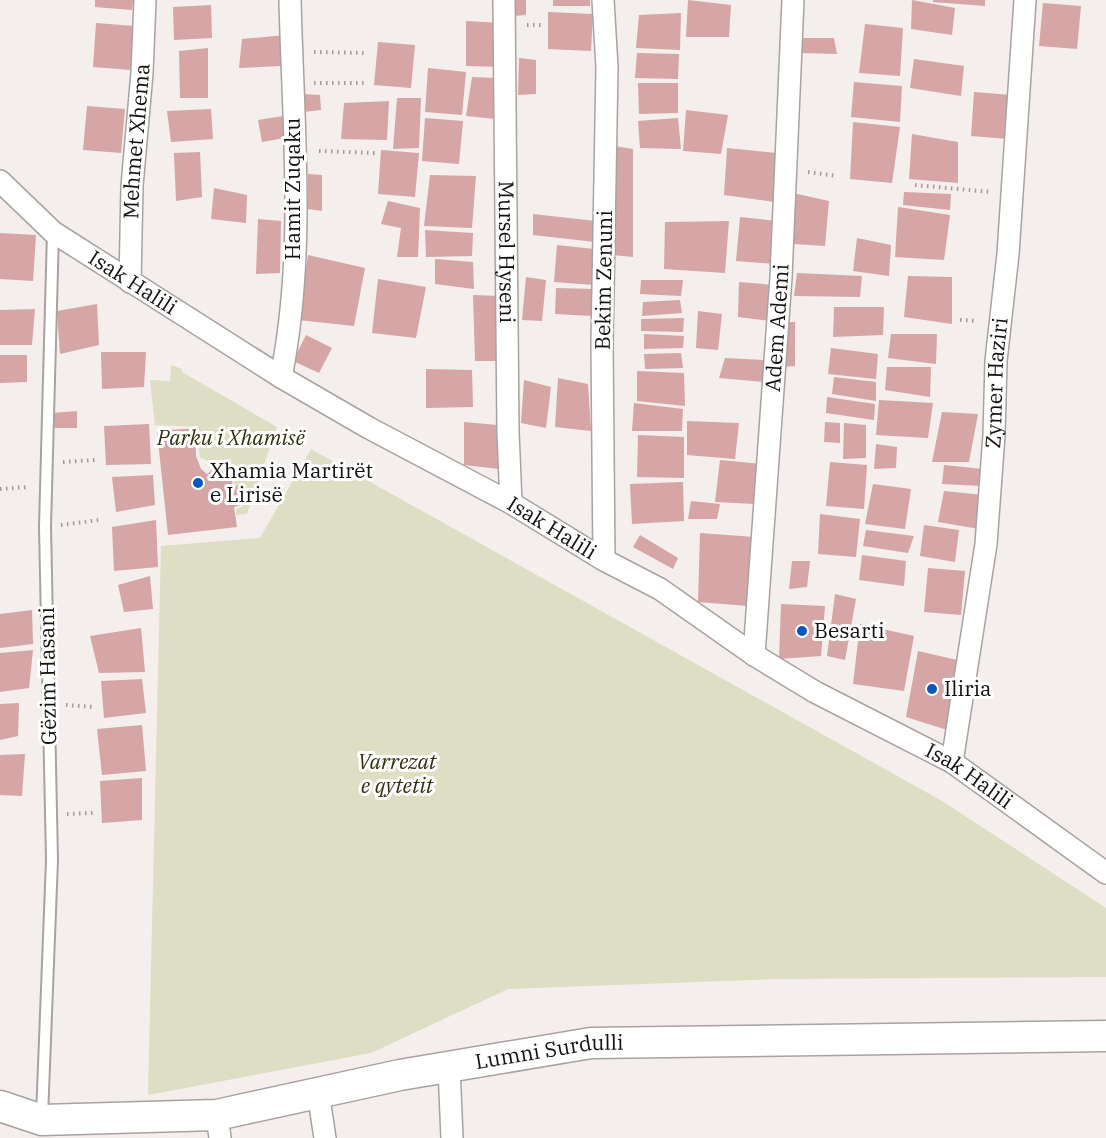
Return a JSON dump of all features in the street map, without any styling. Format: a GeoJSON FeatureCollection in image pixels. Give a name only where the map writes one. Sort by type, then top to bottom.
{"type":"FeatureCollection","features":[{"type":"Feature","properties":{"kind":"street","name":"Mehmet Xhema"},"geometry":{"type":"LineString","coordinates":[[130,282],[132,186],[142,73],[145,0]]}},
{"type":"Feature","properties":{"kind":"street","name":"Hamit Zuqaku"},"geometry":{"type":"LineString","coordinates":[[281,377],[290,332],[297,210],[290,0]]}},
{"type":"Feature","properties":{"kind":"street","name":"Mursel Hyseni"},"geometry":{"type":"LineString","coordinates":[[504,0],[508,432],[511,503]]}},
{"type":"Feature","properties":{"kind":"street","name":"Bekim Zenuni"},"geometry":{"type":"LineString","coordinates":[[603,0],[607,67],[602,344],[604,560]]}},
{"type":"Feature","properties":{"kind":"street","name":"Adem Ademi"},"geometry":{"type":"LineString","coordinates":[[754,655],[780,289],[793,0]]}},
{"type":"Feature","properties":{"kind":"street","name":"Zymer Haziri"},"geometry":{"type":"LineString","coordinates":[[952,762],[986,544],[994,435],[996,361],[1012,194],[1025,0]]}},
{"type":"Feature","properties":{"kind":"street","name":"Isak Halili"},"geometry":{"type":"LineString","coordinates":[[0,181],[52,232],[281,377],[369,428],[511,503],[604,560],[660,589],[754,655],[816,692],[952,762],[1106,873]]}},
{"type":"Feature","properties":{"kind":"street","name":"Lumni Surdulli"},"geometry":{"type":"LineString","coordinates":[[0,1106],[42,1120],[219,1127],[318,1092],[591,1043],[1106,1036]]}},
{"type":"Feature","properties":{"kind":"street"},"geometry":{"type":"LineString","coordinates":[[449,1067],[452,1138]]}},
{"type":"Feature","properties":{"kind":"street"},"geometry":{"type":"LineString","coordinates":[[318,1092],[325,1138]]}},
{"type":"Feature","properties":{"kind":"lane","name":"Gëzim Hasani"},"geometry":{"type":"LineString","coordinates":[[42,1120],[52,860],[45,528],[52,232]]}},
{"type":"Feature","properties":{"kind":"path"},"geometry":{"type":"LineString","coordinates":[[291,51],[367,53]]}},
{"type":"Feature","properties":{"kind":"path"},"geometry":{"type":"LineString","coordinates":[[292,83],[367,83]]}},
{"type":"Feature","properties":{"kind":"path"},"geometry":{"type":"LineString","coordinates":[[295,151],[375,153]]}},
{"type":"Feature","properties":{"kind":"path"},"geometry":{"type":"LineString","coordinates":[[915,185],[1012,194]]}},
{"type":"Feature","properties":{"kind":"path"},"geometry":{"type":"LineString","coordinates":[[47,464],[95,460]]}},
{"type":"Feature","properties":{"kind":"path"},"geometry":{"type":"LineString","coordinates":[[0,489],[46,485]]}},
{"type":"Feature","properties":{"kind":"path"},"geometry":{"type":"LineString","coordinates":[[45,528],[99,520]]}},
{"type":"Feature","properties":{"kind":"path"},"geometry":{"type":"LineString","coordinates":[[48,705],[95,707]]}},
{"type":"Feature","properties":{"kind":"green space","name":"Parku i Xhamisë"},"geometry":{"type":"Polygon","coordinates":[[[171,365],[182,369],[182,372],[277,427],[247,514],[236,515],[236,509],[242,507],[240,485],[234,485],[232,474],[215,466],[211,468],[207,460],[200,458],[196,427],[155,425],[150,380],[170,381],[171,365]]]}},
{"type":"Feature","properties":{"kind":"green space","name":"Varrezat e qytetit"},"geometry":{"type":"Polygon","coordinates":[[[311,449],[942,801],[1106,908],[1106,977],[775,979],[508,989],[371,1053],[148,1095],[161,546],[260,538],[311,449]]]}},
{"type":"Feature","properties":{"kind":"building"},"geometry":{"type":"Polygon","coordinates":[[[95,0],[133,0],[132,10],[95,7],[95,0]]]}},
{"type":"Feature","properties":{"kind":"building"},"geometry":{"type":"Polygon","coordinates":[[[512,0],[526,0],[526,15],[513,16],[512,0]]]}},
{"type":"Feature","properties":{"kind":"building"},"geometry":{"type":"Polygon","coordinates":[[[553,0],[590,0],[590,6],[553,6],[553,0]]]}},
{"type":"Feature","properties":{"kind":"building"},"geometry":{"type":"Polygon","coordinates":[[[688,0],[731,5],[729,37],[686,37],[688,0]]]}},
{"type":"Feature","properties":{"kind":"building"},"geometry":{"type":"Polygon","coordinates":[[[912,0],[955,8],[952,35],[911,29],[912,0]]]}},
{"type":"Feature","properties":{"kind":"building"},"geometry":{"type":"Polygon","coordinates":[[[933,0],[985,0],[985,6],[933,2],[933,0]]]}},
{"type":"Feature","properties":{"kind":"building"},"geometry":{"type":"Polygon","coordinates":[[[1043,3],[1081,6],[1077,49],[1039,46],[1043,3]]]}},
{"type":"Feature","properties":{"kind":"building"},"geometry":{"type":"Polygon","coordinates":[[[211,5],[212,38],[174,40],[173,7],[211,5]]]}},
{"type":"Feature","properties":{"kind":"building"},"geometry":{"type":"Polygon","coordinates":[[[548,12],[593,14],[591,51],[548,49],[548,12]]]}},
{"type":"Feature","properties":{"kind":"building"},"geometry":{"type":"Polygon","coordinates":[[[681,13],[680,50],[636,48],[639,15],[681,13]]]}},
{"type":"Feature","properties":{"kind":"building"},"geometry":{"type":"Polygon","coordinates":[[[466,21],[501,23],[500,67],[466,66],[466,21]]]}},
{"type":"Feature","properties":{"kind":"building"},"geometry":{"type":"Polygon","coordinates":[[[96,23],[134,26],[131,70],[93,67],[96,23]]]}},
{"type":"Feature","properties":{"kind":"building"},"geometry":{"type":"Polygon","coordinates":[[[865,24],[903,28],[900,76],[859,73],[865,24]]]}},
{"type":"Feature","properties":{"kind":"building"},"geometry":{"type":"Polygon","coordinates":[[[285,35],[282,66],[239,68],[242,39],[285,35]]]}},
{"type":"Feature","properties":{"kind":"building"},"geometry":{"type":"Polygon","coordinates":[[[800,38],[834,38],[837,54],[800,53],[800,38]]]}},
{"type":"Feature","properties":{"kind":"building"},"geometry":{"type":"Polygon","coordinates":[[[378,42],[415,45],[411,88],[374,85],[378,42]]]}},
{"type":"Feature","properties":{"kind":"building"},"geometry":{"type":"Polygon","coordinates":[[[208,48],[208,98],[180,98],[179,51],[208,48]]]}},
{"type":"Feature","properties":{"kind":"building"},"geometry":{"type":"Polygon","coordinates":[[[637,53],[679,54],[678,79],[635,78],[637,53]]]}},
{"type":"Feature","properties":{"kind":"building"},"geometry":{"type":"Polygon","coordinates":[[[519,58],[536,60],[536,94],[518,95],[519,58]]]}},
{"type":"Feature","properties":{"kind":"building"},"geometry":{"type":"Polygon","coordinates":[[[914,59],[964,66],[961,96],[910,88],[914,59]]]}},
{"type":"Feature","properties":{"kind":"building"},"geometry":{"type":"Polygon","coordinates":[[[428,68],[466,72],[462,115],[425,112],[428,68]]]}},
{"type":"Feature","properties":{"kind":"building"},"geometry":{"type":"Polygon","coordinates":[[[472,77],[497,78],[495,119],[466,116],[472,77]]]}},
{"type":"Feature","properties":{"kind":"building"},"geometry":{"type":"Polygon","coordinates":[[[854,82],[902,86],[900,122],[851,117],[854,82]]]}},
{"type":"Feature","properties":{"kind":"building"},"geometry":{"type":"Polygon","coordinates":[[[638,83],[678,83],[678,113],[639,114],[638,83]]]}},
{"type":"Feature","properties":{"kind":"building"},"geometry":{"type":"Polygon","coordinates":[[[974,92],[1012,95],[1008,139],[971,136],[974,92]]]}},
{"type":"Feature","properties":{"kind":"building"},"geometry":{"type":"Polygon","coordinates":[[[302,94],[320,95],[321,110],[303,112],[302,94]]]}},
{"type":"Feature","properties":{"kind":"building"},"geometry":{"type":"Polygon","coordinates":[[[397,98],[421,98],[419,148],[393,149],[397,98]]]}},
{"type":"Feature","properties":{"kind":"building"},"geometry":{"type":"Polygon","coordinates":[[[389,101],[387,140],[341,139],[344,103],[389,101]]]}},
{"type":"Feature","properties":{"kind":"building"},"geometry":{"type":"Polygon","coordinates":[[[87,106],[125,109],[121,153],[83,150],[87,106]]]}},
{"type":"Feature","properties":{"kind":"building"},"geometry":{"type":"Polygon","coordinates":[[[211,109],[213,139],[171,142],[167,111],[211,109]]]}},
{"type":"Feature","properties":{"kind":"building"},"geometry":{"type":"Polygon","coordinates":[[[686,110],[728,115],[721,154],[683,151],[686,110]]]}},
{"type":"Feature","properties":{"kind":"building"},"geometry":{"type":"Polygon","coordinates":[[[283,116],[285,138],[262,142],[258,120],[283,116]]]}},
{"type":"Feature","properties":{"kind":"building"},"geometry":{"type":"Polygon","coordinates":[[[425,118],[463,121],[459,164],[422,161],[425,118]]]}},
{"type":"Feature","properties":{"kind":"building"},"geometry":{"type":"Polygon","coordinates":[[[678,118],[681,149],[640,148],[638,121],[678,118]]]}},
{"type":"Feature","properties":{"kind":"building"},"geometry":{"type":"Polygon","coordinates":[[[853,122],[900,127],[892,183],[850,179],[853,122]]]}},
{"type":"Feature","properties":{"kind":"building"},"geometry":{"type":"Polygon","coordinates":[[[912,134],[958,142],[958,183],[909,179],[912,134]]]}},
{"type":"Feature","properties":{"kind":"building"},"geometry":{"type":"Polygon","coordinates":[[[614,146],[633,149],[633,257],[612,255],[614,146]]]}},
{"type":"Feature","properties":{"kind":"building"},"geometry":{"type":"Polygon","coordinates":[[[727,148],[776,153],[775,202],[724,195],[727,148]]]}},
{"type":"Feature","properties":{"kind":"building"},"geometry":{"type":"Polygon","coordinates":[[[381,150],[419,153],[415,197],[378,194],[381,150]]]}},
{"type":"Feature","properties":{"kind":"building"},"geometry":{"type":"Polygon","coordinates":[[[200,152],[202,197],[176,201],[174,153],[200,152]]]}},
{"type":"Feature","properties":{"kind":"building"},"geometry":{"type":"Polygon","coordinates":[[[308,174],[322,175],[322,211],[308,209],[308,174]]]}},
{"type":"Feature","properties":{"kind":"building"},"geometry":{"type":"Polygon","coordinates":[[[430,175],[476,176],[472,228],[424,226],[430,175]]]}},
{"type":"Feature","properties":{"kind":"building"},"geometry":{"type":"Polygon","coordinates":[[[214,188],[247,195],[246,223],[211,219],[214,188]]]}},
{"type":"Feature","properties":{"kind":"building"},"geometry":{"type":"Polygon","coordinates":[[[904,192],[951,194],[950,210],[903,205],[904,192]]]}},
{"type":"Feature","properties":{"kind":"building"},"geometry":{"type":"Polygon","coordinates":[[[793,193],[829,201],[825,246],[794,244],[793,193]]]}},
{"type":"Feature","properties":{"kind":"building"},"geometry":{"type":"Polygon","coordinates":[[[388,201],[420,208],[418,257],[397,257],[401,228],[381,224],[388,201]]]}},
{"type":"Feature","properties":{"kind":"building"},"geometry":{"type":"Polygon","coordinates":[[[898,207],[950,215],[944,260],[895,257],[898,207]]]}},
{"type":"Feature","properties":{"kind":"building"},"geometry":{"type":"Polygon","coordinates":[[[533,214],[596,221],[595,242],[533,235],[533,214]]]}},
{"type":"Feature","properties":{"kind":"building"},"geometry":{"type":"Polygon","coordinates":[[[740,217],[777,221],[774,264],[736,261],[740,217]]]}},
{"type":"Feature","properties":{"kind":"building"},"geometry":{"type":"Polygon","coordinates":[[[258,219],[281,221],[280,273],[256,274],[258,219]]]}},
{"type":"Feature","properties":{"kind":"building"},"geometry":{"type":"Polygon","coordinates":[[[729,221],[725,273],[664,269],[665,222],[729,221]]]}},
{"type":"Feature","properties":{"kind":"building"},"geometry":{"type":"Polygon","coordinates":[[[425,230],[473,233],[472,256],[426,257],[425,230]]]}},
{"type":"Feature","properties":{"kind":"building"},"geometry":{"type":"Polygon","coordinates":[[[0,233],[36,235],[33,281],[0,279],[0,233]]]}},
{"type":"Feature","properties":{"kind":"building"},"geometry":{"type":"Polygon","coordinates":[[[857,238],[891,245],[889,276],[853,271],[857,238]]]}},
{"type":"Feature","properties":{"kind":"building"},"geometry":{"type":"Polygon","coordinates":[[[557,245],[594,249],[594,285],[554,282],[557,245]]]}},
{"type":"Feature","properties":{"kind":"building"},"geometry":{"type":"Polygon","coordinates":[[[308,255],[365,268],[354,326],[298,320],[308,255]]]}},
{"type":"Feature","properties":{"kind":"building"},"geometry":{"type":"Polygon","coordinates":[[[435,259],[473,262],[474,289],[435,284],[435,259]]]}},
{"type":"Feature","properties":{"kind":"building"},"geometry":{"type":"Polygon","coordinates":[[[797,273],[862,276],[860,297],[794,296],[797,273]]]}},
{"type":"Feature","properties":{"kind":"building"},"geometry":{"type":"Polygon","coordinates":[[[908,276],[952,277],[952,324],[904,317],[908,276]]]}},
{"type":"Feature","properties":{"kind":"building"},"geometry":{"type":"Polygon","coordinates":[[[526,277],[546,280],[542,321],[522,320],[526,277]]]}},
{"type":"Feature","properties":{"kind":"building"},"geometry":{"type":"Polygon","coordinates":[[[378,279],[426,287],[416,338],[372,333],[378,279]]]}},
{"type":"Feature","properties":{"kind":"building"},"geometry":{"type":"Polygon","coordinates":[[[641,280],[683,280],[681,296],[640,294],[641,280]]]}},
{"type":"Feature","properties":{"kind":"building"},"geometry":{"type":"Polygon","coordinates":[[[739,282],[775,285],[771,321],[738,317],[739,282]]]}},
{"type":"Feature","properties":{"kind":"building"},"geometry":{"type":"Polygon","coordinates":[[[556,288],[594,289],[592,316],[555,314],[556,288]]]}},
{"type":"Feature","properties":{"kind":"building"},"geometry":{"type":"Polygon","coordinates":[[[473,295],[501,296],[502,361],[475,361],[473,295]]]}},
{"type":"Feature","properties":{"kind":"building"},"geometry":{"type":"Polygon","coordinates":[[[680,300],[682,313],[642,316],[643,302],[680,300]]]}},
{"type":"Feature","properties":{"kind":"building"},"geometry":{"type":"Polygon","coordinates":[[[97,304],[99,345],[60,354],[57,311],[97,304]]]}},
{"type":"Feature","properties":{"kind":"building"},"geometry":{"type":"Polygon","coordinates":[[[834,307],[884,307],[883,335],[833,337],[834,307]]]}},
{"type":"Feature","properties":{"kind":"building"},"geometry":{"type":"Polygon","coordinates":[[[35,309],[32,345],[0,345],[0,310],[35,309]]]}},
{"type":"Feature","properties":{"kind":"building"},"geometry":{"type":"Polygon","coordinates":[[[698,311],[722,314],[718,350],[696,348],[698,311]]]}},
{"type":"Feature","properties":{"kind":"building"},"geometry":{"type":"Polygon","coordinates":[[[684,318],[683,332],[641,331],[641,319],[684,318]]]}},
{"type":"Feature","properties":{"kind":"building"},"geometry":{"type":"Polygon","coordinates":[[[783,322],[795,322],[795,366],[782,367],[783,322]]]}},
{"type":"Feature","properties":{"kind":"building"},"geometry":{"type":"Polygon","coordinates":[[[644,334],[684,336],[683,348],[644,349],[644,334]]]}},
{"type":"Feature","properties":{"kind":"building"},"geometry":{"type":"Polygon","coordinates":[[[891,334],[937,334],[936,364],[888,358],[891,334]]]}},
{"type":"Feature","properties":{"kind":"building"},"geometry":{"type":"Polygon","coordinates":[[[306,335],[332,348],[319,373],[293,361],[306,335]]]}},
{"type":"Feature","properties":{"kind":"building"},"geometry":{"type":"Polygon","coordinates":[[[831,348],[878,354],[876,379],[828,374],[831,348]]]}},
{"type":"Feature","properties":{"kind":"building"},"geometry":{"type":"Polygon","coordinates":[[[101,352],[146,352],[144,387],[102,389],[101,352]]]}},
{"type":"Feature","properties":{"kind":"building"},"geometry":{"type":"Polygon","coordinates":[[[681,353],[683,368],[645,369],[644,354],[681,353]]]}},
{"type":"Feature","properties":{"kind":"building"},"geometry":{"type":"Polygon","coordinates":[[[0,355],[27,355],[27,382],[0,383],[0,355]]]}},
{"type":"Feature","properties":{"kind":"building"},"geometry":{"type":"Polygon","coordinates":[[[725,358],[764,360],[764,382],[719,378],[725,358]]]}},
{"type":"Feature","properties":{"kind":"building"},"geometry":{"type":"Polygon","coordinates":[[[887,367],[931,367],[930,397],[885,390],[887,367]]]}},
{"type":"Feature","properties":{"kind":"building"},"geometry":{"type":"Polygon","coordinates":[[[426,369],[472,370],[473,407],[426,408],[426,369]]]}},
{"type":"Feature","properties":{"kind":"building"},"geometry":{"type":"Polygon","coordinates":[[[637,371],[684,373],[685,406],[637,401],[637,371]]]}},
{"type":"Feature","properties":{"kind":"building"},"geometry":{"type":"Polygon","coordinates":[[[834,377],[876,382],[876,401],[832,394],[834,377]]]}},
{"type":"Feature","properties":{"kind":"building"},"geometry":{"type":"Polygon","coordinates":[[[558,378],[588,384],[591,431],[555,427],[558,378]]]}},
{"type":"Feature","properties":{"kind":"building"},"geometry":{"type":"Polygon","coordinates":[[[524,380],[551,387],[546,428],[521,423],[524,380]]]}},
{"type":"Feature","properties":{"kind":"building"},"geometry":{"type":"Polygon","coordinates":[[[827,397],[875,404],[874,420],[826,413],[827,397]]]}},
{"type":"Feature","properties":{"kind":"building"},"geometry":{"type":"Polygon","coordinates":[[[879,400],[933,403],[928,438],[876,435],[879,400]]]}},
{"type":"Feature","properties":{"kind":"building"},"geometry":{"type":"Polygon","coordinates":[[[634,403],[683,409],[682,431],[632,431],[634,403]]]}},
{"type":"Feature","properties":{"kind":"building"},"geometry":{"type":"Polygon","coordinates":[[[77,411],[77,428],[52,428],[52,413],[77,411]]]}},
{"type":"Feature","properties":{"kind":"building"},"geometry":{"type":"Polygon","coordinates":[[[942,412],[978,414],[969,462],[932,462],[942,412]]]}},
{"type":"Feature","properties":{"kind":"building"},"geometry":{"type":"Polygon","coordinates":[[[687,421],[739,423],[735,459],[687,455],[687,421]]]}},
{"type":"Feature","properties":{"kind":"building"},"geometry":{"type":"Polygon","coordinates":[[[464,422],[498,425],[499,469],[464,465],[464,422]]]}},
{"type":"Feature","properties":{"kind":"building"},"geometry":{"type":"Polygon","coordinates":[[[825,422],[840,423],[840,443],[824,442],[825,422]]]}},
{"type":"Feature","properties":{"kind":"building"},"geometry":{"type":"Polygon","coordinates":[[[844,423],[866,425],[866,458],[843,459],[844,423]]]}},
{"type":"Feature","properties":{"kind":"building"},"geometry":{"type":"Polygon","coordinates":[[[149,424],[151,464],[106,465],[104,426],[149,424]]]}},
{"type":"Feature","properties":{"kind":"building","name":"Xhamia Martirët e Lirisë"},"geometry":{"type":"Polygon","coordinates":[[[195,429],[196,456],[201,469],[207,474],[215,468],[231,475],[233,487],[238,485],[241,505],[234,507],[237,527],[168,535],[157,431],[195,429]]]}},
{"type":"Feature","properties":{"kind":"building"},"geometry":{"type":"Polygon","coordinates":[[[638,435],[684,437],[684,478],[637,477],[638,435]]]}},
{"type":"Feature","properties":{"kind":"building"},"geometry":{"type":"Polygon","coordinates":[[[876,444],[897,447],[896,468],[874,469],[876,444]]]}},
{"type":"Feature","properties":{"kind":"building"},"geometry":{"type":"Polygon","coordinates":[[[720,460],[762,464],[755,504],[715,502],[720,460]]]}},
{"type":"Feature","properties":{"kind":"building"},"geometry":{"type":"Polygon","coordinates":[[[830,462],[867,465],[864,509],[826,506],[830,462]]]}},
{"type":"Feature","properties":{"kind":"building"},"geometry":{"type":"Polygon","coordinates":[[[944,465],[983,469],[981,486],[942,484],[944,465]]]}},
{"type":"Feature","properties":{"kind":"building"},"geometry":{"type":"Polygon","coordinates":[[[153,475],[155,505],[116,512],[112,477],[153,475]]]}},
{"type":"Feature","properties":{"kind":"building"},"geometry":{"type":"Polygon","coordinates":[[[683,482],[684,521],[632,524],[630,484],[683,482]]]}},
{"type":"Feature","properties":{"kind":"building"},"geometry":{"type":"Polygon","coordinates":[[[873,484],[911,489],[905,529],[865,524],[873,484]]]}},
{"type":"Feature","properties":{"kind":"building"},"geometry":{"type":"Polygon","coordinates":[[[944,491],[983,495],[979,529],[938,522],[944,491]]]}},
{"type":"Feature","properties":{"kind":"building"},"geometry":{"type":"Polygon","coordinates":[[[691,501],[720,504],[717,519],[688,519],[691,501]]]}},
{"type":"Feature","properties":{"kind":"building"},"geometry":{"type":"Polygon","coordinates":[[[820,514],[860,519],[856,557],[818,554],[820,514]]]}},
{"type":"Feature","properties":{"kind":"building"},"geometry":{"type":"Polygon","coordinates":[[[156,520],[158,567],[114,571],[112,527],[156,520]]]}},
{"type":"Feature","properties":{"kind":"building"},"geometry":{"type":"Polygon","coordinates":[[[924,525],[959,530],[955,562],[920,556],[924,525]]]}},
{"type":"Feature","properties":{"kind":"building"},"geometry":{"type":"Polygon","coordinates":[[[866,530],[914,536],[908,553],[863,546],[866,530]]]}},
{"type":"Feature","properties":{"kind":"building"},"geometry":{"type":"Polygon","coordinates":[[[700,533],[754,537],[748,606],[698,602],[700,533]]]}},
{"type":"Feature","properties":{"kind":"building"},"geometry":{"type":"Polygon","coordinates":[[[640,535],[678,558],[673,569],[633,547],[640,535]]]}},
{"type":"Feature","properties":{"kind":"building"},"geometry":{"type":"Polygon","coordinates":[[[862,555],[906,561],[904,586],[859,580],[862,555]]]}},
{"type":"Feature","properties":{"kind":"building"},"geometry":{"type":"Polygon","coordinates":[[[792,561],[810,561],[807,587],[789,589],[792,561]]]}},
{"type":"Feature","properties":{"kind":"building"},"geometry":{"type":"Polygon","coordinates":[[[928,568],[965,571],[961,615],[924,612],[928,568]]]}},
{"type":"Feature","properties":{"kind":"building"},"geometry":{"type":"Polygon","coordinates":[[[150,576],[153,609],[124,612],[118,585],[150,576]]]}},
{"type":"Feature","properties":{"kind":"building"},"geometry":{"type":"Polygon","coordinates":[[[835,594],[856,599],[845,660],[827,656],[835,594]]]}},
{"type":"Feature","properties":{"kind":"building","name":"Besarti"},"geometry":{"type":"Polygon","coordinates":[[[781,604],[825,606],[821,656],[779,659],[781,604]]]}},
{"type":"Feature","properties":{"kind":"building"},"geometry":{"type":"Polygon","coordinates":[[[32,610],[33,644],[0,648],[0,614],[32,610]]]}},
{"type":"Feature","properties":{"kind":"building"},"geometry":{"type":"Polygon","coordinates":[[[860,624],[914,636],[904,691],[853,684],[860,624]]]}},
{"type":"Feature","properties":{"kind":"building"},"geometry":{"type":"Polygon","coordinates":[[[141,628],[145,672],[99,673],[90,636],[141,628]]]}},
{"type":"Feature","properties":{"kind":"building"},"geometry":{"type":"Polygon","coordinates":[[[33,650],[29,688],[0,692],[0,653],[33,650]]]}},
{"type":"Feature","properties":{"kind":"building","name":"Iliria"},"geometry":{"type":"Polygon","coordinates":[[[918,651],[957,660],[947,730],[906,717],[918,651]]]}},
{"type":"Feature","properties":{"kind":"building"},"geometry":{"type":"Polygon","coordinates":[[[142,679],[146,713],[104,718],[101,681],[142,679]]]}},
{"type":"Feature","properties":{"kind":"building"},"geometry":{"type":"Polygon","coordinates":[[[19,703],[18,736],[0,740],[0,704],[19,703]]]}},
{"type":"Feature","properties":{"kind":"building"},"geometry":{"type":"Polygon","coordinates":[[[142,725],[146,771],[102,775],[97,729],[142,725]]]}},
{"type":"Feature","properties":{"kind":"building"},"geometry":{"type":"Polygon","coordinates":[[[25,754],[22,796],[0,795],[0,755],[25,754]]]}},
{"type":"Feature","properties":{"kind":"building"},"geometry":{"type":"Polygon","coordinates":[[[142,778],[142,820],[102,823],[100,781],[142,778]]]}},
{"type":"Feature","properties":{"kind":"place","name":"Xhamia Martirët e Lirisë"},"geometry":{"type":"Point","coordinates":[198,483]}},
{"type":"Feature","properties":{"kind":"place","name":"Besarti"},"geometry":{"type":"Point","coordinates":[802,631]}},
{"type":"Feature","properties":{"kind":"place","name":"Iliria"},"geometry":{"type":"Point","coordinates":[932,689]}}]}
